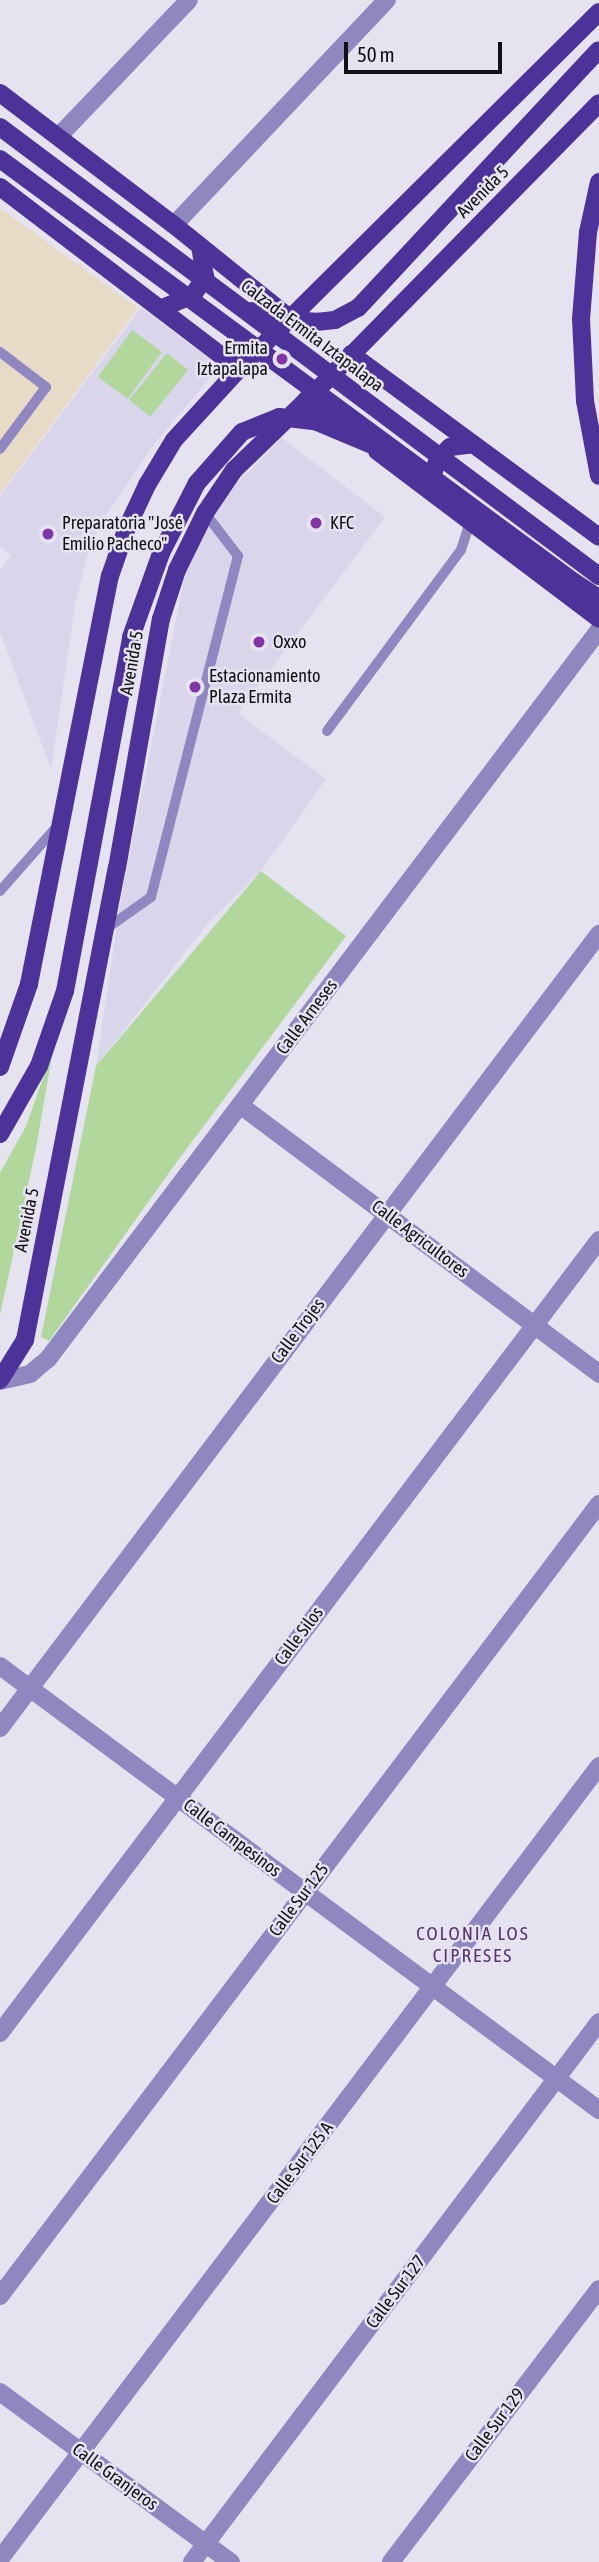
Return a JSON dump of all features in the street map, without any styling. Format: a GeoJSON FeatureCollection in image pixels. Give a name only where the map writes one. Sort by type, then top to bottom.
{"type":"FeatureCollection","features":[{"type":"Feature","properties":{"kind":"main road"},"geometry":{"type":"LineString","coordinates":[[0,1067],[6,1032],[24,1005],[110,576],[126,530],[147,485],[174,440],[239,369],[599,12]]}},
{"type":"Feature","properties":{"kind":"main road"},"geometry":{"type":"LineString","coordinates":[[224,296],[258,314],[296,322],[335,320],[358,308],[598,51]]}},
{"type":"Feature","properties":{"kind":"main road","name":"Calzada Ermita Iztapalapa"},"geometry":{"type":"LineString","coordinates":[[0,93],[174,225],[290,319]]}},
{"type":"Feature","properties":{"kind":"main road","name":"Avenida 5"},"geometry":{"type":"LineString","coordinates":[[0,1381],[25,1340],[106,929],[161,619],[177,570],[205,513],[234,470],[599,103]]}},
{"type":"Feature","properties":{"kind":"main road","name":"Calzada Ermita Iztapalapa"},"geometry":{"type":"LineString","coordinates":[[0,127],[599,576]]}},
{"type":"Feature","properties":{"kind":"main road"},"geometry":{"type":"LineString","coordinates":[[0,159],[599,598]]}},
{"type":"Feature","properties":{"kind":"main road"},"geometry":{"type":"LineString","coordinates":[[599,182],[589,232],[581,318],[585,401],[599,476]]}},
{"type":"Feature","properties":{"kind":"main road"},"geometry":{"type":"LineString","coordinates":[[0,187],[239,369]]}},
{"type":"Feature","properties":{"kind":"main road"},"geometry":{"type":"LineString","coordinates":[[160,309],[193,295],[205,277],[200,246]]}},
{"type":"Feature","properties":{"kind":"main road","name":"Calzada Ermita Iztapalapa"},"geometry":{"type":"LineString","coordinates":[[351,354],[599,537]]}},
{"type":"Feature","properties":{"kind":"main road"},"geometry":{"type":"LineString","coordinates":[[306,400],[439,496],[599,619]]}},
{"type":"Feature","properties":{"kind":"main road"},"geometry":{"type":"LineString","coordinates":[[0,1134],[32,1082],[58,1015],[71,967],[131,637],[161,553],[191,493],[210,466],[242,432],[279,417],[317,422],[408,460]]}},
{"type":"Feature","properties":{"kind":"main road"},"geometry":{"type":"LineString","coordinates":[[439,496],[433,474],[438,458],[450,447],[473,444]]}},
{"type":"Feature","properties":{"kind":"street"},"geometry":{"type":"LineString","coordinates":[[59,136],[189,0]]}},
{"type":"Feature","properties":{"kind":"street"},"geometry":{"type":"LineString","coordinates":[[174,225],[387,0]]}},
{"type":"Feature","properties":{"kind":"street","name":"Calle Arneses"},"geometry":{"type":"LineString","coordinates":[[0,1381],[30,1374],[48,1359],[599,630]]}},
{"type":"Feature","properties":{"kind":"street","name":"Calle Trojes"},"geometry":{"type":"LineString","coordinates":[[0,1728],[599,934]]}},
{"type":"Feature","properties":{"kind":"street","name":"Calle Agricultores"},"geometry":{"type":"LineString","coordinates":[[240,1105],[599,1374]]}},
{"type":"Feature","properties":{"kind":"street","name":"Calle Silos"},"geometry":{"type":"LineString","coordinates":[[0,2033],[599,1240]]}},
{"type":"Feature","properties":{"kind":"street","name":"Calle Sur 125"},"geometry":{"type":"LineString","coordinates":[[0,2296],[599,1504]]}},
{"type":"Feature","properties":{"kind":"street","name":"Calle Campesinos"},"geometry":{"type":"LineString","coordinates":[[0,1666],[599,2110]]}},
{"type":"Feature","properties":{"kind":"street","name":"Calle Sur 125 A"},"geometry":{"type":"LineString","coordinates":[[0,2559],[599,1766]]}},
{"type":"Feature","properties":{"kind":"street","name":"Calle Sur 127"},"geometry":{"type":"LineString","coordinates":[[192,2562],[599,2022]]}},
{"type":"Feature","properties":{"kind":"street","name":"Calle Sur 129"},"geometry":{"type":"LineString","coordinates":[[391,2562],[599,2289]]}},
{"type":"Feature","properties":{"kind":"street","name":"Calle Granjeros"},"geometry":{"type":"LineString","coordinates":[[0,2392],[231,2562]]}},
{"type":"Feature","properties":{"kind":"lane"},"geometry":{"type":"LineString","coordinates":[[0,352],[46,387],[0,449]]}},
{"type":"Feature","properties":{"kind":"lane"},"geometry":{"type":"LineString","coordinates":[[106,929],[151,897],[239,556],[205,513]]}},
{"type":"Feature","properties":{"kind":"lane"},"geometry":{"type":"LineString","coordinates":[[327,732],[461,550],[470,522]]}},
{"type":"Feature","properties":{"kind":"lane"},"geometry":{"type":"LineString","coordinates":[[0,891],[61,822]]}},
{"type":"Feature","properties":{"kind":"shaded area"},"geometry":{"type":"Polygon","coordinates":[[[0,208],[138,308],[0,494],[0,208]]]}},
{"type":"Feature","properties":{"kind":"shaded area","name":"Preparatoria \"José Emilio Pacheco\""},"geometry":{"type":"Polygon","coordinates":[[[141,308],[210,359],[213,374],[155,443],[102,521],[87,555],[75,606],[51,769],[0,632],[0,571],[11,555],[0,547],[0,496],[141,308]]]}},
{"type":"Feature","properties":{"kind":"shaded area"},"geometry":{"type":"Polygon","coordinates":[[[282,438],[385,517],[238,713],[326,779],[261,871],[210,921],[96,1066],[121,899],[184,579],[208,522],[238,482],[282,438]]]}},
{"type":"Feature","properties":{"kind":"green space"},"geometry":{"type":"Polygon","coordinates":[[[132,330],[162,352],[128,399],[98,377],[132,330]]]}},
{"type":"Feature","properties":{"kind":"green space"},"geometry":{"type":"Polygon","coordinates":[[[167,353],[188,370],[150,417],[129,400],[167,353]]]}},
{"type":"Feature","properties":{"kind":"green space"},"geometry":{"type":"Polygon","coordinates":[[[261,871],[346,936],[176,1163],[49,1341],[41,1337],[96,1066],[261,871]]]}},
{"type":"Feature","properties":{"kind":"green space"},"geometry":{"type":"Polygon","coordinates":[[[53,1050],[36,1148],[0,1315],[0,1173],[26,1126],[53,1050]]]}},
{"type":"Feature","properties":{"kind":"place","name":"Ermita Iztapalapa"},"geometry":{"type":"Point","coordinates":[282,359]}},
{"type":"Feature","properties":{"kind":"place","name":"KFC"},"geometry":{"type":"Point","coordinates":[316,523]}},
{"type":"Feature","properties":{"kind":"place","name":"Preparatoria \"José Emilio Pacheco\""},"geometry":{"type":"Point","coordinates":[48,534]}},
{"type":"Feature","properties":{"kind":"place","name":"Oxxo"},"geometry":{"type":"Point","coordinates":[259,642]}},
{"type":"Feature","properties":{"kind":"place","name":"Estacionamiento Plaza Ermita"},"geometry":{"type":"Point","coordinates":[195,687]}},
{"type":"Feature","properties":{"kind":"district","name":"COLONIA LOS CIPRESES"},"geometry":{"type":"Point","coordinates":[473,1945]}}]}
